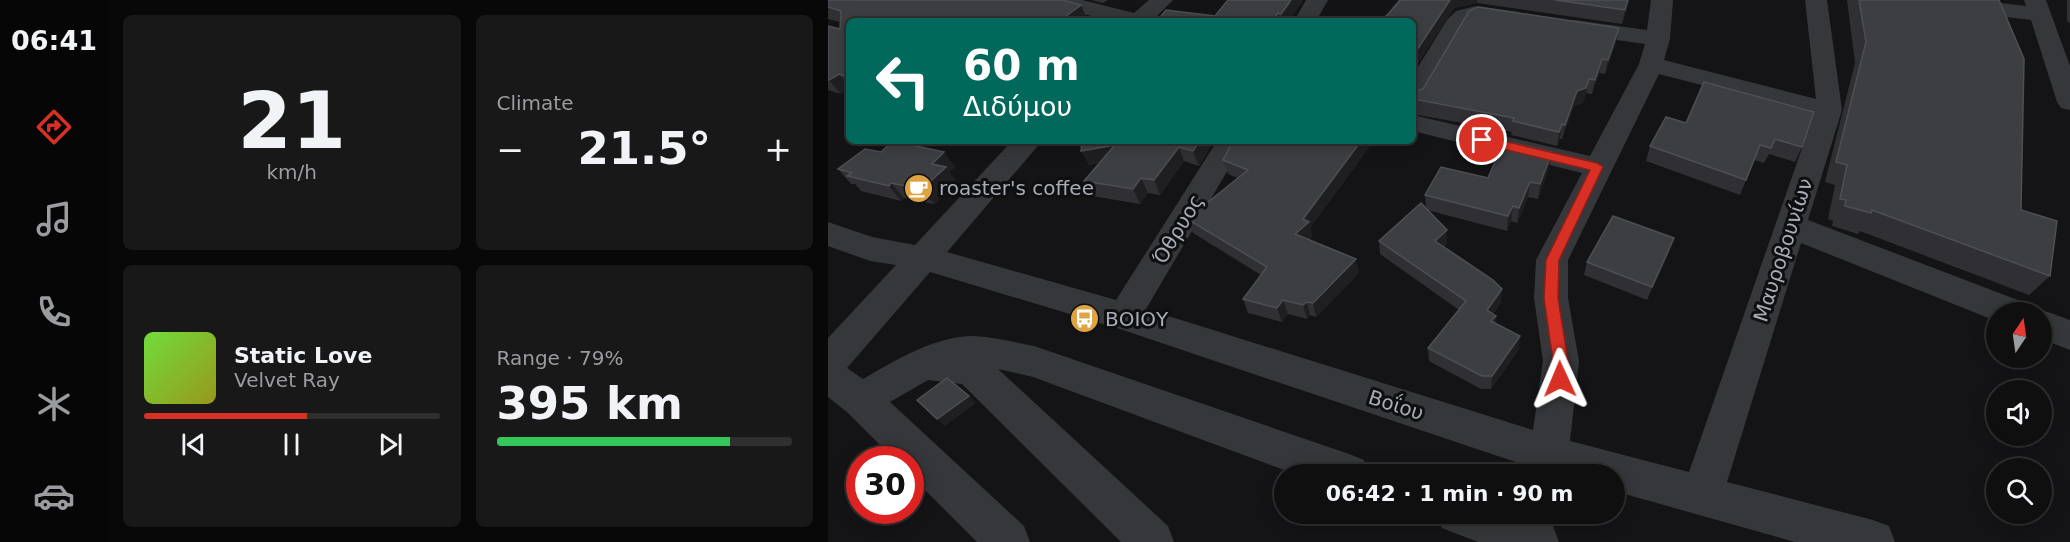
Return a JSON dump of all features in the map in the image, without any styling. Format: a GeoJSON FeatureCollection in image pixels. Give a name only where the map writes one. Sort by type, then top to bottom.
{"type":"FeatureCollection","features":[{"type":"Feature","properties":{"kind":"street"},"geometry":{"type":"LineString","coordinates":[[1055,0],[1127,18]]}},
{"type":"Feature","properties":{"kind":"street"},"geometry":{"type":"LineString","coordinates":[[1142,18],[1162,0]]}},
{"type":"Feature","properties":{"kind":"street"},"geometry":{"type":"LineString","coordinates":[[1307,18],[1317,0]]}},
{"type":"Feature","properties":{"kind":"street"},"geometry":{"type":"LineString","coordinates":[[1548,454],[1558,398],[1561,361],[1551,298],[1552,260],[1655,52],[1662,0]]}},
{"type":"Feature","properties":{"kind":"street","name":"Μαυροβουνίων"},"geometry":{"type":"LineString","coordinates":[[1702,495],[1828,110],[1829,97],[1816,0]]}},
{"type":"Feature","properties":{"kind":"street"},"geometry":{"type":"LineString","coordinates":[[1926,0],[2038,7],[2070,102]]}},
{"type":"Feature","properties":{"kind":"street"},"geometry":{"type":"LineString","coordinates":[[1416,91],[1458,20],[1464,14],[1477,12],[1545,22],[1655,52],[1828,110]]}},
{"type":"Feature","properties":{"kind":"street"},"geometry":{"type":"LineString","coordinates":[[1416,124],[1597,167]]}},
{"type":"Feature","properties":{"kind":"street"},"geometry":{"type":"LineString","coordinates":[[828,363],[1025,144]]}},
{"type":"Feature","properties":{"kind":"street","name":"Όθρυος"},"geometry":{"type":"LineString","coordinates":[[1124,316],[1230,144]]}},
{"type":"Feature","properties":{"kind":"street"},"geometry":{"type":"LineString","coordinates":[[1791,226],[1986,302]]}},
{"type":"Feature","properties":{"kind":"street","name":"Βοΐου"},"geometry":{"type":"LineString","coordinates":[[828,234],[870,249],[923,258],[1124,316],[1548,454],[1872,542]]}},
{"type":"Feature","properties":{"kind":"street"},"geometry":{"type":"LineString","coordinates":[[2052,328],[2070,335]]}},
{"type":"Feature","properties":{"kind":"street"},"geometry":{"type":"LineString","coordinates":[[861,400],[918,369],[957,353],[996,354],[1034,362],[1321,464]]}},
{"type":"Feature","properties":{"kind":"street"},"geometry":{"type":"LineString","coordinates":[[918,369],[953,365],[975,372],[1152,542]]}},
{"type":"Feature","properties":{"kind":"street"},"geometry":{"type":"LineString","coordinates":[[828,375],[861,400],[1001,539]]}},
{"type":"Feature","properties":{"kind":"street"},"geometry":{"type":"LineString","coordinates":[[1488,524],[1538,542]]}},
{"type":"Feature","properties":{"kind":"building"},"geometry":{"type":"Polygon","coordinates":[[[828,0],[1062,0],[1081,5],[1063,18],[846,18],[846,76],[839,74],[829,80],[828,26],[840,29],[841,11],[828,7],[828,0]]]}},
{"type":"Feature","properties":{"kind":"building"},"geometry":{"type":"Polygon","coordinates":[[[1228,0],[1291,0],[1281,14],[1278,13],[1275,18],[1159,18],[1166,10],[1215,16],[1228,0]]]}},
{"type":"Feature","properties":{"kind":"building"},"geometry":{"type":"Polygon","coordinates":[[[1400,0],[1450,0],[1416,51],[1416,18],[1384,18],[1400,0]]]}},
{"type":"Feature","properties":{"kind":"building"},"geometry":{"type":"Polygon","coordinates":[[[1555,0],[1628,0],[1625,10],[1555,0]]]}},
{"type":"Feature","properties":{"kind":"building"},"geometry":{"type":"Polygon","coordinates":[[[1859,0],[1999,0],[2024,59],[2021,210],[2057,221],[2050,276],[1872,210],[1871,213],[1845,206],[1846,200],[1840,199],[1847,165],[1836,162],[1866,42],[1859,0]]]}},
{"type":"Feature","properties":{"kind":"building"},"geometry":{"type":"Polygon","coordinates":[[[1478,7],[1619,28],[1608,60],[1602,59],[1595,80],[1589,79],[1586,88],[1577,91],[1565,125],[1562,124],[1559,132],[1513,121],[1514,118],[1416,100],[1416,90],[1423,89],[1469,11],[1478,7]]]}},
{"type":"Feature","properties":{"kind":"building"},"geometry":{"type":"Polygon","coordinates":[[[1704,82],[1814,112],[1802,147],[1775,139],[1771,148],[1760,145],[1746,180],[1650,146],[1666,117],[1686,123],[1704,82]]]}},
{"type":"Feature","properties":{"kind":"building"},"geometry":{"type":"Polygon","coordinates":[[[1504,141],[1552,152],[1540,184],[1530,182],[1519,208],[1513,206],[1508,216],[1425,195],[1441,167],[1488,178],[1504,141]]]}},
{"type":"Feature","properties":{"kind":"building"},"geometry":{"type":"Polygon","coordinates":[[[890,144],[907,144],[944,152],[932,164],[946,167],[922,189],[891,183],[889,186],[847,176],[852,173],[838,169],[865,149],[881,152],[890,144]]]}},
{"type":"Feature","properties":{"kind":"building"},"geometry":{"type":"Polygon","coordinates":[[[1082,144],[1198,144],[1193,151],[1179,147],[1154,180],[1141,178],[1133,189],[1084,181],[1115,145],[1081,151],[1082,144]]]}},
{"type":"Feature","properties":{"kind":"building"},"geometry":{"type":"Polygon","coordinates":[[[1231,144],[1359,144],[1303,219],[1309,222],[1295,234],[1356,259],[1313,303],[1307,302],[1303,305],[1283,300],[1277,308],[1243,299],[1267,267],[1187,219],[1248,170],[1223,160],[1231,144]]]}},
{"type":"Feature","properties":{"kind":"building"},"geometry":{"type":"Polygon","coordinates":[[[1421,203],[1447,230],[1435,241],[1493,280],[1502,289],[1487,310],[1496,316],[1491,321],[1520,336],[1492,376],[1482,376],[1428,348],[1466,301],[1379,241],[1421,203]]]}},
{"type":"Feature","properties":{"kind":"building"},"geometry":{"type":"Polygon","coordinates":[[[1613,216],[1674,238],[1652,287],[1587,262],[1613,216]]]}},
{"type":"Feature","properties":{"kind":"building"},"geometry":{"type":"Polygon","coordinates":[[[947,378],[969,396],[937,419],[917,400],[947,378]]]}},
{"type":"Feature","properties":{"kind":"place","name":"roaster's coffee"},"geometry":{"type":"Point","coordinates":[918,188]}},
{"type":"Feature","properties":{"kind":"place","name":"ΒΟΙΟΥ"},"geometry":{"type":"Point","coordinates":[1084,319]}},
{"type":"Feature","properties":{"kind":"route"},"geometry":{"type":"LineString","coordinates":[[1482,140],[1597,167],[1552,260],[1551,298],[1561,361],[1560,379]]}}]}
